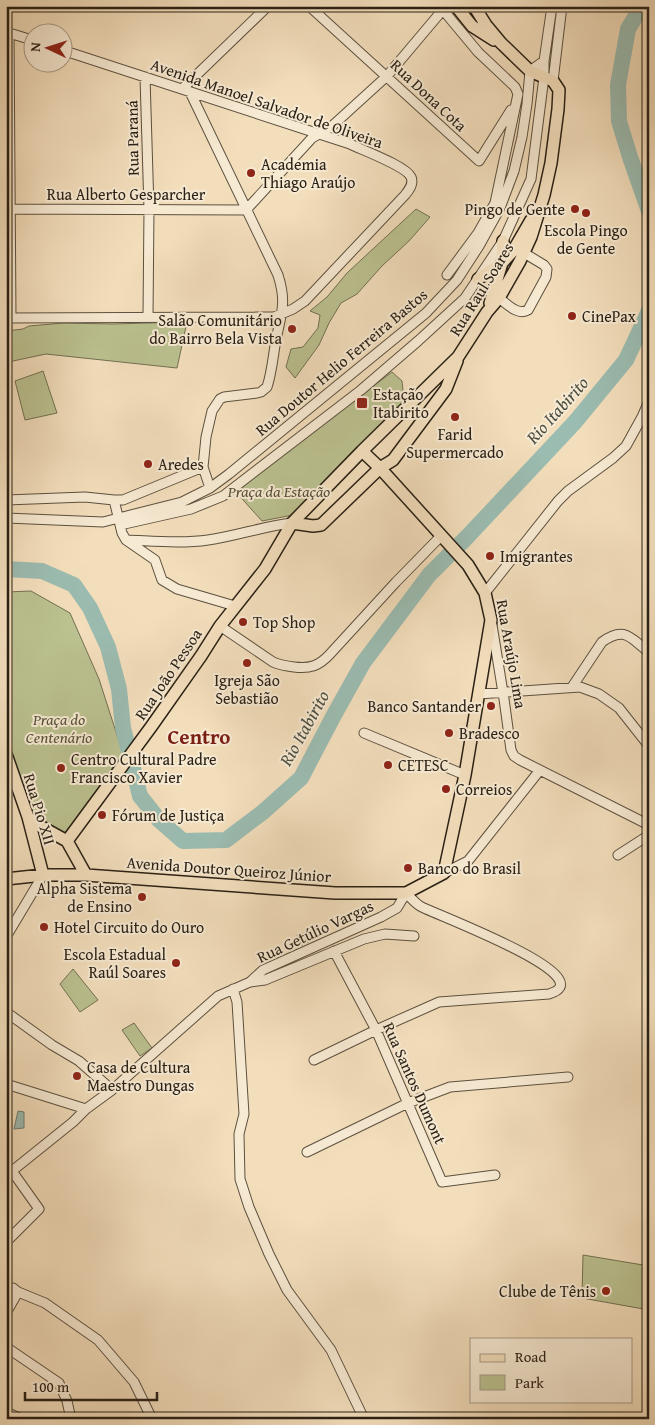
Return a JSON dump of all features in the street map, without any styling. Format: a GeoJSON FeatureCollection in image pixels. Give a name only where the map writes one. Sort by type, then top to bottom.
{"type":"FeatureCollection","features":[{"type":"Feature","properties":{"kind":"main road"},"geometry":{"type":"LineString","coordinates":[[456,6],[478,31],[501,43]]}},
{"type":"Feature","properties":{"kind":"main road"},"geometry":{"type":"LineString","coordinates":[[474,6],[486,25],[501,43],[530,71],[552,83]]}},
{"type":"Feature","properties":{"kind":"main road","name":"Rua Raul Soares"},"geometry":{"type":"LineString","coordinates":[[458,357],[487,312],[499,298],[531,237],[551,163],[558,109],[552,83]]}},
{"type":"Feature","properties":{"kind":"main road"},"geometry":{"type":"LineString","coordinates":[[478,278],[502,263],[513,251],[540,205]]}},
{"type":"Feature","properties":{"kind":"main road"},"geometry":{"type":"LineString","coordinates":[[487,312],[502,263],[503,241]]}},
{"type":"Feature","properties":{"kind":"main road"},"geometry":{"type":"LineString","coordinates":[[292,523],[313,526],[321,525],[380,468],[393,460],[446,389],[458,357]]}},
{"type":"Feature","properties":{"kind":"main road","name":"Rua João Pessoa"},"geometry":{"type":"LineString","coordinates":[[67,841],[148,731],[220,626],[265,569],[292,523],[458,357]]}},
{"type":"Feature","properties":{"kind":"main road","name":"Rua Araújo Lima"},"geometry":{"type":"LineString","coordinates":[[362,451],[380,468],[468,565],[485,593],[491,620]]}},
{"type":"Feature","properties":{"kind":"main road"},"geometry":{"type":"LineString","coordinates":[[444,872],[465,775],[491,620]]}},
{"type":"Feature","properties":{"kind":"main road","name":"Rua Pio XII"},"geometry":{"type":"LineString","coordinates":[[6,754],[28,817],[43,875]]}},
{"type":"Feature","properties":{"kind":"main road"},"geometry":{"type":"LineString","coordinates":[[28,817],[38,825],[67,841],[86,875]]}},
{"type":"Feature","properties":{"kind":"main road","name":"Avenida Doutor Queiroz Júnior"},"geometry":{"type":"LineString","coordinates":[[6,879],[43,875],[86,875],[335,893],[406,893],[444,872]]}},
{"type":"Feature","properties":{"kind":"street"},"geometry":{"type":"LineString","coordinates":[[210,488],[203,467],[210,418],[216,404],[224,397],[262,392],[267,387],[282,315],[283,299],[278,275],[186,91],[268,6]]}},
{"type":"Feature","properties":{"kind":"street","name":"Rua Dona Cota"},"geometry":{"type":"LineString","coordinates":[[310,6],[479,161],[514,104]]}},
{"type":"Feature","properties":{"kind":"street"},"geometry":{"type":"LineString","coordinates":[[552,6],[544,61],[552,83]]}},
{"type":"Feature","properties":{"kind":"street"},"geometry":{"type":"LineString","coordinates":[[6,518],[119,522],[191,509],[223,496],[362,390],[465,298],[503,241],[531,179],[552,83],[562,6]]}},
{"type":"Feature","properties":{"kind":"street"},"geometry":{"type":"LineString","coordinates":[[246,210],[312,138],[331,127],[386,76],[445,8],[478,52],[514,87],[518,94],[514,104],[495,203],[478,233],[447,275]]}},
{"type":"Feature","properties":{"kind":"street"},"geometry":{"type":"LineString","coordinates":[[8,318],[8,32],[22,37]]}},
{"type":"Feature","properties":{"kind":"street","name":"Avenida Manoel Salvador de Oliveira"},"geometry":{"type":"LineString","coordinates":[[8,318],[259,318],[282,315],[305,301],[405,195],[412,183],[410,175],[386,160],[350,144],[72,53]]}},
{"type":"Feature","properties":{"kind":"street"},"geometry":{"type":"LineString","coordinates":[[530,71],[544,61]]}},
{"type":"Feature","properties":{"kind":"street","name":"Rua Doutor Helio Ferreira Bastos"},"geometry":{"type":"LineString","coordinates":[[119,522],[182,502],[210,488],[426,313],[457,280],[500,208],[514,171],[522,137],[530,71]]}},
{"type":"Feature","properties":{"kind":"street","name":"Rua Paraná"},"geometry":{"type":"LineString","coordinates":[[145,77],[149,209],[148,317]]}},
{"type":"Feature","properties":{"kind":"street","name":"Rua Alberto Gesparcher"},"geometry":{"type":"LineString","coordinates":[[8,208],[246,210]]}},
{"type":"Feature","properties":{"kind":"street"},"geometry":{"type":"LineString","coordinates":[[499,298],[520,312],[525,312],[528,310],[546,278],[547,268],[524,253]]}},
{"type":"Feature","properties":{"kind":"street"},"geometry":{"type":"LineString","coordinates":[[485,593],[558,501],[584,477],[621,451],[630,441],[646,418],[649,401]]}},
{"type":"Feature","properties":{"kind":"street"},"geometry":{"type":"LineString","coordinates":[[6,500],[85,497],[123,500],[203,467]]}},
{"type":"Feature","properties":{"kind":"street"},"geometry":{"type":"LineString","coordinates":[[114,500],[119,522],[126,540],[155,560],[162,580],[177,589],[235,606]]}},
{"type":"Feature","properties":{"kind":"street"},"geometry":{"type":"LineString","coordinates":[[126,540],[203,541],[264,527],[292,523]]}},
{"type":"Feature","properties":{"kind":"street"},"geometry":{"type":"LineString","coordinates":[[220,626],[274,662],[301,668],[311,667],[321,663],[396,582],[444,538]]}},
{"type":"Feature","properties":{"kind":"street","name":"Rua Araújo Lima"},"geometry":{"type":"LineString","coordinates":[[491,620],[511,750],[514,756],[649,825]]}},
{"type":"Feature","properties":{"kind":"street"},"geometry":{"type":"LineString","coordinates":[[572,687],[602,642],[614,635],[626,635],[649,652]]}},
{"type":"Feature","properties":{"kind":"street"},"geometry":{"type":"LineString","coordinates":[[479,694],[572,687],[590,690],[610,700],[619,708],[649,746]]}},
{"type":"Feature","properties":{"kind":"street"},"geometry":{"type":"LineString","coordinates":[[364,733],[465,775]]}},
{"type":"Feature","properties":{"kind":"street"},"geometry":{"type":"LineString","coordinates":[[444,872],[468,861],[540,770]]}},
{"type":"Feature","properties":{"kind":"street"},"geometry":{"type":"LineString","coordinates":[[618,855],[649,835]]}},
{"type":"Feature","properties":{"kind":"street"},"geometry":{"type":"LineString","coordinates":[[6,937],[43,875]]}},
{"type":"Feature","properties":{"kind":"street"},"geometry":{"type":"LineString","coordinates":[[314,1060],[439,1002],[549,994],[555,993],[559,989],[558,977],[537,961],[512,947],[418,906],[406,893]]}},
{"type":"Feature","properties":{"kind":"street","name":"Rua Getúlio Vargas"},"geometry":{"type":"LineString","coordinates":[[6,1242],[39,1209],[12,1171],[73,1122],[86,1109],[112,1090],[218,996],[250,982],[263,970],[382,917],[396,908],[406,893]]}},
{"type":"Feature","properties":{"kind":"street"},"geometry":{"type":"LineString","coordinates":[[250,982],[265,980],[364,939],[380,935],[414,936]]}},
{"type":"Feature","properties":{"kind":"street","name":"Rua Santos Dumont"},"geometry":{"type":"LineString","coordinates":[[334,951],[376,1030],[442,1182],[495,1175]]}},
{"type":"Feature","properties":{"kind":"street"},"geometry":{"type":"LineString","coordinates":[[232,989],[237,1002],[244,1114],[239,1134],[240,1179],[268,1254],[287,1290],[331,1350],[364,1419]]}},
{"type":"Feature","properties":{"kind":"street"},"geometry":{"type":"LineString","coordinates":[[6,1012],[52,1045],[79,1061],[112,1090]]}},
{"type":"Feature","properties":{"kind":"street"},"geometry":{"type":"LineString","coordinates":[[308,1152],[408,1103],[450,1087],[568,1077]]}},
{"type":"Feature","properties":{"kind":"street"},"geometry":{"type":"LineString","coordinates":[[6,1084],[86,1109]]}},
{"type":"Feature","properties":{"kind":"street"},"geometry":{"type":"LineString","coordinates":[[6,1285],[45,1303],[98,1340],[134,1382],[152,1419]]}},
{"type":"Feature","properties":{"kind":"street"},"geometry":{"type":"LineString","coordinates":[[6,1313],[18,1292]]}},
{"type":"Feature","properties":{"kind":"street"},"geometry":{"type":"LineString","coordinates":[[6,1347],[59,1383],[67,1401],[71,1419]]}},
{"type":"Feature","properties":{"kind":"street"},"geometry":{"type":"LineString","coordinates":[[6,1412],[22,1419]]}},
{"type":"Feature","properties":{"kind":"green space"},"geometry":{"type":"Polygon","coordinates":[[[416,209],[430,217],[357,294],[341,303],[319,345],[295,378],[286,367],[291,349],[303,347],[318,328],[320,315],[310,311],[327,297],[347,273],[416,209]]]}},
{"type":"Feature","properties":{"kind":"green space"},"geometry":{"type":"Polygon","coordinates":[[[187,322],[177,368],[46,354],[13,361],[6,367],[6,331],[23,329],[29,326],[64,323],[187,322]]]}},
{"type":"Feature","properties":{"kind":"green space"},"geometry":{"type":"Polygon","coordinates":[[[43,371],[57,413],[25,420],[15,381],[43,371]]]}},
{"type":"Feature","properties":{"kind":"green space","name":"Praça da Estação"},"geometry":{"type":"Polygon","coordinates":[[[392,372],[402,381],[404,401],[293,515],[262,521],[235,491],[392,372]]]}},
{"type":"Feature","properties":{"kind":"green space","name":"Praça do Centenário"},"geometry":{"type":"Polygon","coordinates":[[[31,591],[70,613],[99,679],[123,754],[64,834],[31,811],[6,735],[6,592],[31,591]]]}},
{"type":"Feature","properties":{"kind":"green space"},"geometry":{"type":"Polygon","coordinates":[[[73,969],[98,1000],[80,1012],[60,984],[73,969]]]}},
{"type":"Feature","properties":{"kind":"green space"},"geometry":{"type":"Polygon","coordinates":[[[134,1023],[152,1048],[140,1056],[122,1030],[134,1023]]]}},
{"type":"Feature","properties":{"kind":"green space"},"geometry":{"type":"Polygon","coordinates":[[[583,1255],[649,1266],[649,1310],[582,1298],[583,1255]]]}},
{"type":"Feature","properties":{"kind":"water"},"geometry":{"type":"Polygon","coordinates":[[[308,932],[312,940],[300,946],[297,935],[308,932]]]}},
{"type":"Feature","properties":{"kind":"water"},"geometry":{"type":"Polygon","coordinates":[[[18,1111],[24,1112],[24,1128],[14,1129],[18,1111]]]}},
{"type":"Feature","properties":{"kind":"waterway","name":"Rio Itabirito"},"geometry":{"type":"LineString","coordinates":[[642,6],[628,29],[618,85],[619,121],[649,211]]}},
{"type":"Feature","properties":{"kind":"waterway","name":"Rio Itabirito"},"geometry":{"type":"LineString","coordinates":[[6,569],[42,571],[74,585],[90,608],[108,647],[119,689],[123,728],[140,796],[159,820],[183,841],[226,840],[263,812],[301,778],[363,663],[429,575],[575,422],[626,360],[649,311]]}},
{"type":"Feature","properties":{"kind":"place","name":"Academia Thiago Araújo"},"geometry":{"type":"Point","coordinates":[251,173]}},
{"type":"Feature","properties":{"kind":"place","name":"Pingo de Gente"},"geometry":{"type":"Point","coordinates":[575,209]}},
{"type":"Feature","properties":{"kind":"place","name":"Escola Pingo de Gente"},"geometry":{"type":"Point","coordinates":[586,213]}},
{"type":"Feature","properties":{"kind":"place","name":"CinePax"},"geometry":{"type":"Point","coordinates":[572,316]}},
{"type":"Feature","properties":{"kind":"place","name":"Salão Comunitário do Bairro Bela Vista"},"geometry":{"type":"Point","coordinates":[292,329]}},
{"type":"Feature","properties":{"kind":"place","name":"Estação Itabirito"},"geometry":{"type":"Point","coordinates":[362,403]}},
{"type":"Feature","properties":{"kind":"place","name":"Farid Supermercado"},"geometry":{"type":"Point","coordinates":[455,417]}},
{"type":"Feature","properties":{"kind":"place","name":"Aredes"},"geometry":{"type":"Point","coordinates":[148,464]}},
{"type":"Feature","properties":{"kind":"place","name":"Imigrantes"},"geometry":{"type":"Point","coordinates":[490,556]}},
{"type":"Feature","properties":{"kind":"place","name":"Top Shop"},"geometry":{"type":"Point","coordinates":[243,622]}},
{"type":"Feature","properties":{"kind":"place","name":"Igreja São Sebastião"},"geometry":{"type":"Point","coordinates":[247,663]}},
{"type":"Feature","properties":{"kind":"place","name":"Banco Santander"},"geometry":{"type":"Point","coordinates":[491,706]}},
{"type":"Feature","properties":{"kind":"place","name":"Bradesco"},"geometry":{"type":"Point","coordinates":[449,733]}},
{"type":"Feature","properties":{"kind":"place","name":"CETESC"},"geometry":{"type":"Point","coordinates":[388,765]}},
{"type":"Feature","properties":{"kind":"place","name":"Centro Cultural Padre Francisco Xavier"},"geometry":{"type":"Point","coordinates":[61,768]}},
{"type":"Feature","properties":{"kind":"place","name":"Correios"},"geometry":{"type":"Point","coordinates":[446,789]}},
{"type":"Feature","properties":{"kind":"place","name":"Fórum de Justiça"},"geometry":{"type":"Point","coordinates":[102,815]}},
{"type":"Feature","properties":{"kind":"place","name":"Banco do Brasil"},"geometry":{"type":"Point","coordinates":[408,868]}},
{"type":"Feature","properties":{"kind":"place","name":"Alpha Sistema de Ensino"},"geometry":{"type":"Point","coordinates":[142,897]}},
{"type":"Feature","properties":{"kind":"place","name":"Hotel Circuito do Ouro"},"geometry":{"type":"Point","coordinates":[44,927]}},
{"type":"Feature","properties":{"kind":"place","name":"Escola Estadual Raúl Soares"},"geometry":{"type":"Point","coordinates":[176,963]}},
{"type":"Feature","properties":{"kind":"place","name":"Casa de Cultura Maestro Dungas"},"geometry":{"type":"Point","coordinates":[77,1076]}},
{"type":"Feature","properties":{"kind":"place","name":"Clube de Tênis"},"geometry":{"type":"Point","coordinates":[606,1291]}},
{"type":"Feature","properties":{"kind":"district","name":"Centro"},"geometry":{"type":"Point","coordinates":[199,736]}}]}
